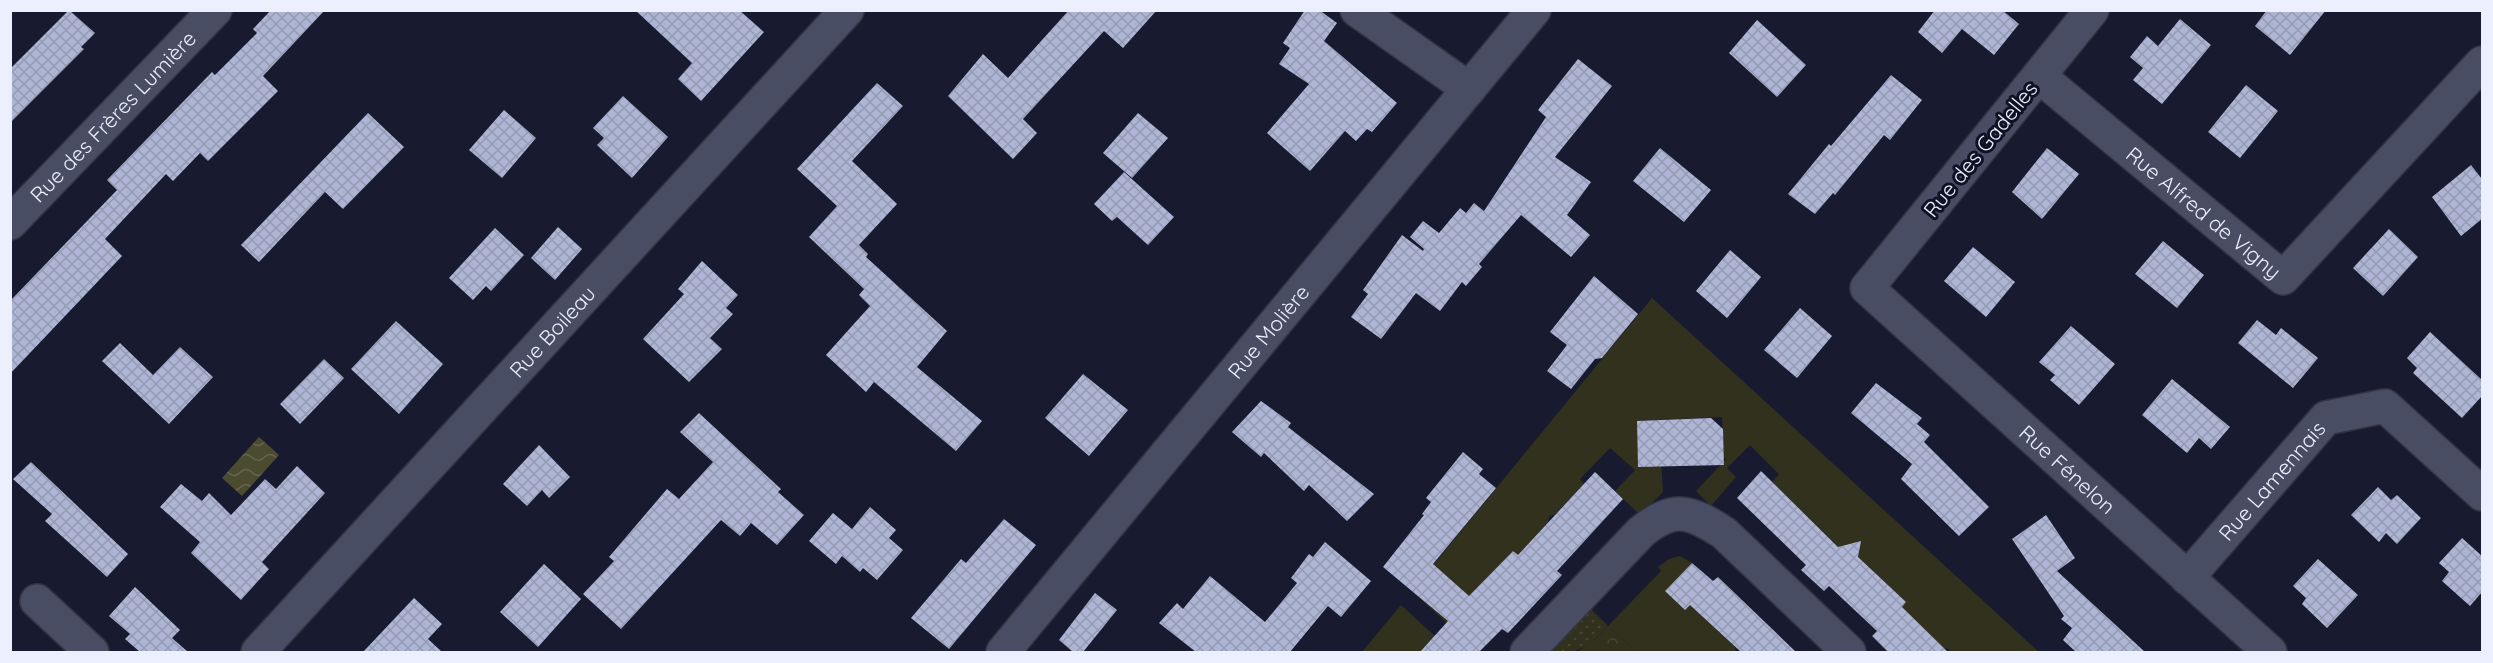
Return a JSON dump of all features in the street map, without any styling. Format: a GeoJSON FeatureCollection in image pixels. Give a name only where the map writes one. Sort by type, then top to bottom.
{"type":"FeatureCollection","features":[{"type":"Feature","properties":{"kind":"street","name":"Rue des Frères Lumière"},"geometry":{"type":"LineString","coordinates":[[10,223],[216,10]]}},
{"type":"Feature","properties":{"kind":"street","name":"Rue Boileau"},"geometry":{"type":"LineString","coordinates":[[258,652],[847,10]]}},
{"type":"Feature","properties":{"kind":"street"},"geometry":{"type":"LineString","coordinates":[[1357,10],[1469,89]]}},
{"type":"Feature","properties":{"kind":"street","name":"Rue Molière"},"geometry":{"type":"LineString","coordinates":[[1003,652],[1534,10]]}},
{"type":"Feature","properties":{"kind":"street","name":"Rue des Gadelles"},"geometry":{"type":"LineString","coordinates":[[1867,288],[2092,10]]}},
{"type":"Feature","properties":{"kind":"street","name":"Rue Alfred de Vigny"},"geometry":{"type":"LineString","coordinates":[[2039,76],[2283,278],[2482,63]]}},
{"type":"Feature","properties":{"kind":"street","name":"Rue Fénelon"},"geometry":{"type":"LineString","coordinates":[[1867,288],[2270,652]]}},
{"type":"Feature","properties":{"kind":"street","name":"Rue Lamennais"},"geometry":{"type":"LineString","coordinates":[[2187,578],[2326,418],[2385,406],[2482,494]]}},
{"type":"Feature","properties":{"kind":"street"},"geometry":{"type":"LineString","coordinates":[[1527,652],[1641,532],[1657,519],[1679,512],[1701,518],[1724,533],[1849,652]]}},
{"type":"Feature","properties":{"kind":"street"},"geometry":{"type":"LineString","coordinates":[[37,601],[92,652]]}},
{"type":"Feature","properties":{"kind":"green space"},"geometry":{"type":"Polygon","coordinates":[[[1652,298],[2039,652],[1950,652],[1949,649],[1943,648],[1893,617],[1906,602],[1858,557],[1859,552],[1850,544],[1841,549],[1772,482],[1779,474],[1750,445],[1727,468],[1736,477],[1711,506],[1696,491],[1726,459],[1724,457],[1722,417],[1637,421],[1638,460],[1661,459],[1663,492],[1640,515],[1615,491],[1635,470],[1610,448],[1580,479],[1584,484],[1554,515],[1549,516],[1548,522],[1529,543],[1532,568],[1513,551],[1450,626],[1412,591],[1652,298]]]}},
{"type":"Feature","properties":{"kind":"green space"},"geometry":{"type":"Polygon","coordinates":[[[1680,556],[1692,563],[1666,591],[1699,596],[1701,615],[1734,646],[1736,651],[1741,652],[1636,652],[1608,626],[1661,571],[1658,567],[1669,559],[1680,556]]]}},
{"type":"Feature","properties":{"kind":"green space"},"geometry":{"type":"Polygon","coordinates":[[[1401,605],[1452,652],[1442,652],[1429,642],[1420,652],[1362,652],[1401,605]]]}},
{"type":"Feature","properties":{"kind":"green space"},"geometry":{"type":"Polygon","coordinates":[[[1588,606],[1608,626],[1593,641],[1580,649],[1545,652],[1588,606]]]}},
{"type":"Feature","properties":{"kind":"green space"},"geometry":{"type":"Polygon","coordinates":[[[1608,626],[1636,652],[1577,652],[1597,638],[1608,626]]]}},
{"type":"Feature","properties":{"kind":"water"},"geometry":{"type":"Polygon","coordinates":[[[259,437],[279,455],[242,496],[222,478],[259,437]]]}},
{"type":"Feature","properties":{"kind":"building"},"geometry":{"type":"Polygon","coordinates":[[[69,10],[95,33],[81,47],[84,49],[10,123],[10,69],[69,10]]]}},
{"type":"Feature","properties":{"kind":"building"},"geometry":{"type":"Polygon","coordinates":[[[271,10],[325,10],[263,76],[278,91],[208,161],[200,153],[173,181],[166,174],[105,239],[122,256],[10,374],[10,301],[117,190],[107,180],[212,72],[215,75],[257,33],[253,29],[271,10]]]}},
{"type":"Feature","properties":{"kind":"building"},"geometry":{"type":"Polygon","coordinates":[[[635,10],[739,10],[764,32],[701,101],[678,79],[692,63],[635,10]]]}},
{"type":"Feature","properties":{"kind":"building"},"geometry":{"type":"Polygon","coordinates":[[[1069,10],[1157,10],[1123,48],[1104,31],[1023,119],[1037,133],[1013,159],[948,96],[983,54],[1008,78],[1069,10]]]}},
{"type":"Feature","properties":{"kind":"building"},"geometry":{"type":"Polygon","coordinates":[[[1305,10],[1319,10],[1337,23],[1324,41],[1397,103],[1372,132],[1367,129],[1356,141],[1345,131],[1310,171],[1267,133],[1309,84],[1279,64],[1290,48],[1283,43],[1305,10]]]}},
{"type":"Feature","properties":{"kind":"building"},"geometry":{"type":"Polygon","coordinates":[[[1935,10],[2002,10],[2019,24],[1994,55],[1962,29],[1942,53],[1918,32],[1935,10]]]}},
{"type":"Feature","properties":{"kind":"building"},"geometry":{"type":"Polygon","coordinates":[[[2267,10],[2326,10],[2290,55],[2255,26],[2267,10]]]}},
{"type":"Feature","properties":{"kind":"building"},"geometry":{"type":"Polygon","coordinates":[[[2180,19],[2211,45],[2162,104],[2133,80],[2143,68],[2130,57],[2147,36],[2158,46],[2180,19]]]}},
{"type":"Feature","properties":{"kind":"building"},"geometry":{"type":"Polygon","coordinates":[[[1757,20],[1806,65],[1777,97],[1729,53],[1757,20]]]}},
{"type":"Feature","properties":{"kind":"building"},"geometry":{"type":"Polygon","coordinates":[[[1578,59],[1612,86],[1555,157],[1591,182],[1567,215],[1590,235],[1571,257],[1521,215],[1479,264],[1482,267],[1466,286],[1462,282],[1440,311],[1416,293],[1381,339],[1351,317],[1368,294],[1363,290],[1402,235],[1423,251],[1424,249],[1410,237],[1423,221],[1439,233],[1460,208],[1466,213],[1474,203],[1484,211],[1546,117],[1538,110],[1578,59]]]}},
{"type":"Feature","properties":{"kind":"building"},"geometry":{"type":"Polygon","coordinates":[[[1891,75],[1922,100],[1890,140],[1884,135],[1835,195],[1833,193],[1815,214],[1788,194],[1891,75]]]}},
{"type":"Feature","properties":{"kind":"building"},"geometry":{"type":"Polygon","coordinates":[[[877,83],[903,106],[852,161],[897,204],[859,245],[868,254],[866,257],[947,331],[917,367],[982,421],[956,451],[874,382],[866,392],[826,355],[870,306],[859,295],[864,289],[809,237],[837,206],[797,169],[877,83]]]}},
{"type":"Feature","properties":{"kind":"building"},"geometry":{"type":"Polygon","coordinates":[[[2246,85],[2278,111],[2240,158],[2208,132],[2246,85]]]}},
{"type":"Feature","properties":{"kind":"building"},"geometry":{"type":"Polygon","coordinates":[[[623,96],[668,137],[632,178],[597,145],[604,138],[593,128],[623,96]]]}},
{"type":"Feature","properties":{"kind":"building"},"geometry":{"type":"Polygon","coordinates":[[[504,110],[536,138],[502,178],[469,150],[504,110]]]}},
{"type":"Feature","properties":{"kind":"building"},"geometry":{"type":"Polygon","coordinates":[[[368,113],[404,147],[343,209],[325,192],[259,262],[241,245],[368,113]]]}},
{"type":"Feature","properties":{"kind":"building"},"geometry":{"type":"Polygon","coordinates":[[[1138,113],[1168,138],[1132,178],[1103,153],[1138,113]]]}},
{"type":"Feature","properties":{"kind":"building"},"geometry":{"type":"Polygon","coordinates":[[[1660,148],[1711,190],[1684,222],[1633,181],[1660,148]]]}},
{"type":"Feature","properties":{"kind":"building"},"geometry":{"type":"Polygon","coordinates":[[[2047,148],[2079,174],[2042,219],[2012,192],[2047,148]]]}},
{"type":"Feature","properties":{"kind":"building"},"geometry":{"type":"Polygon","coordinates":[[[2471,165],[2482,179],[2482,219],[2461,236],[2432,197],[2471,165]]]}},
{"type":"Feature","properties":{"kind":"building"},"geometry":{"type":"Polygon","coordinates":[[[1124,172],[1174,217],[1148,245],[1117,217],[1112,221],[1094,204],[1124,172]]]}},
{"type":"Feature","properties":{"kind":"building"},"geometry":{"type":"Polygon","coordinates":[[[558,227],[582,249],[555,280],[531,258],[558,227]]]}},
{"type":"Feature","properties":{"kind":"building"},"geometry":{"type":"Polygon","coordinates":[[[495,228],[524,255],[491,291],[486,286],[473,300],[449,278],[495,228]]]}},
{"type":"Feature","properties":{"kind":"building"},"geometry":{"type":"Polygon","coordinates":[[[2389,229],[2418,257],[2383,296],[2353,268],[2389,229]]]}},
{"type":"Feature","properties":{"kind":"building"},"geometry":{"type":"Polygon","coordinates":[[[2163,241],[2204,275],[2177,308],[2135,274],[2163,241]]]}},
{"type":"Feature","properties":{"kind":"building"},"geometry":{"type":"Polygon","coordinates":[[[1973,247],[2015,282],[1986,317],[1944,281],[1973,247]]]}},
{"type":"Feature","properties":{"kind":"building"},"geometry":{"type":"Polygon","coordinates":[[[1730,250],[1761,277],[1727,318],[1696,291],[1730,250]]]}},
{"type":"Feature","properties":{"kind":"building"},"geometry":{"type":"Polygon","coordinates":[[[702,261],[738,295],[726,308],[733,314],[710,338],[722,349],[689,382],[643,339],[684,294],[678,289],[702,261]]]}},
{"type":"Feature","properties":{"kind":"building"},"geometry":{"type":"Polygon","coordinates":[[[1594,276],[1638,314],[1602,358],[1595,359],[1571,389],[1547,371],[1567,345],[1550,332],[1594,276]]]}},
{"type":"Feature","properties":{"kind":"building"},"geometry":{"type":"Polygon","coordinates":[[[1800,308],[1832,336],[1797,378],[1764,350],[1800,308]]]}},
{"type":"Feature","properties":{"kind":"building"},"geometry":{"type":"Polygon","coordinates":[[[2257,320],[2276,335],[2281,328],[2318,358],[2293,388],[2238,343],[2257,320]]]}},
{"type":"Feature","properties":{"kind":"building"},"geometry":{"type":"Polygon","coordinates":[[[396,321],[443,364],[399,414],[351,369],[396,321]]]}},
{"type":"Feature","properties":{"kind":"building"},"geometry":{"type":"Polygon","coordinates":[[[2071,326],[2115,364],[2079,405],[2050,380],[2055,375],[2039,362],[2071,326]]]}},
{"type":"Feature","properties":{"kind":"building"},"geometry":{"type":"Polygon","coordinates":[[[2430,332],[2482,380],[2482,396],[2462,418],[2413,373],[2417,368],[2407,358],[2430,332]]]}},
{"type":"Feature","properties":{"kind":"building"},"geometry":{"type":"Polygon","coordinates":[[[120,343],[153,375],[180,347],[213,377],[169,424],[102,361],[120,343]]]}},
{"type":"Feature","properties":{"kind":"building"},"geometry":{"type":"Polygon","coordinates":[[[324,359],[344,378],[300,424],[280,404],[324,359]]]}},
{"type":"Feature","properties":{"kind":"building"},"geometry":{"type":"Polygon","coordinates":[[[1083,374],[1128,410],[1089,456],[1045,418],[1083,374]]]}},
{"type":"Feature","properties":{"kind":"building"},"geometry":{"type":"Polygon","coordinates":[[[2172,379],[2230,427],[2211,449],[2199,438],[2187,453],[2142,415],[2172,379]]]}},
{"type":"Feature","properties":{"kind":"building"},"geometry":{"type":"Polygon","coordinates":[[[1876,383],[1922,418],[1917,424],[1930,435],[1924,442],[1989,507],[1959,536],[1901,479],[1912,464],[1851,413],[1876,383]]]}},
{"type":"Feature","properties":{"kind":"building"},"geometry":{"type":"Polygon","coordinates":[[[1261,401],[1291,423],[1288,427],[1374,494],[1347,521],[1309,485],[1304,491],[1264,453],[1261,457],[1232,432],[1261,401]]]}},
{"type":"Feature","properties":{"kind":"building"},"geometry":{"type":"Polygon","coordinates":[[[699,413],[781,489],[778,492],[804,515],[777,545],[751,523],[740,536],[721,520],[621,629],[583,594],[614,561],[609,557],[667,489],[679,499],[713,462],[680,432],[699,413]]]}},
{"type":"Feature","properties":{"kind":"building"},"geometry":{"type":"Polygon","coordinates":[[[1711,418],[1723,429],[1724,465],[1638,467],[1637,421],[1711,418]]]}},
{"type":"Feature","properties":{"kind":"building"},"geometry":{"type":"Polygon","coordinates":[[[539,445],[570,477],[549,498],[542,490],[527,506],[503,484],[539,445]]]}},
{"type":"Feature","properties":{"kind":"building"},"geometry":{"type":"Polygon","coordinates":[[[1463,452],[1483,469],[1479,474],[1496,488],[1433,564],[1469,596],[1513,551],[1518,555],[1595,472],[1623,499],[1557,571],[1562,575],[1508,633],[1502,629],[1479,652],[1420,652],[1448,621],[1383,567],[1424,515],[1422,514],[1431,502],[1426,498],[1463,452]]]}},
{"type":"Feature","properties":{"kind":"building"},"geometry":{"type":"Polygon","coordinates":[[[31,462],[128,554],[107,577],[45,521],[52,514],[13,479],[31,462]]]}},
{"type":"Feature","properties":{"kind":"building"},"geometry":{"type":"Polygon","coordinates":[[[297,466],[325,493],[262,562],[269,569],[241,600],[191,553],[200,542],[160,507],[181,484],[202,501],[209,493],[231,515],[265,479],[276,489],[297,466]]]}},
{"type":"Feature","properties":{"kind":"building"},"geometry":{"type":"Polygon","coordinates":[[[1761,471],[1838,547],[1861,541],[1858,557],[1906,602],[1902,607],[1948,652],[1888,652],[1872,636],[1877,631],[1829,586],[1824,591],[1801,570],[1806,565],[1737,498],[1761,471]]]}},
{"type":"Feature","properties":{"kind":"building"},"geometry":{"type":"Polygon","coordinates":[[[2378,487],[2391,500],[2397,495],[2421,518],[2397,544],[2386,533],[2379,542],[2351,515],[2378,487]]]}},
{"type":"Feature","properties":{"kind":"building"},"geometry":{"type":"Polygon","coordinates":[[[870,507],[896,530],[889,538],[903,550],[877,580],[863,568],[860,572],[842,556],[836,564],[809,541],[833,513],[852,529],[870,507]]]}},
{"type":"Feature","properties":{"kind":"building"},"geometry":{"type":"Polygon","coordinates":[[[2046,515],[2075,558],[2057,571],[2145,652],[2076,652],[2063,640],[2072,628],[2061,619],[2064,616],[2012,539],[2046,515]]]}},
{"type":"Feature","properties":{"kind":"building"},"geometry":{"type":"Polygon","coordinates":[[[1004,519],[1036,545],[949,649],[911,618],[961,559],[966,563],[1004,519]]]}},
{"type":"Feature","properties":{"kind":"building"},"geometry":{"type":"Polygon","coordinates":[[[2462,538],[2482,556],[2482,592],[2470,606],[2442,581],[2449,572],[2439,563],[2462,538]]]}},
{"type":"Feature","properties":{"kind":"building"},"geometry":{"type":"Polygon","coordinates":[[[1325,542],[1371,581],[1341,617],[1328,606],[1290,652],[1196,652],[1159,623],[1177,603],[1183,609],[1210,576],[1265,622],[1297,583],[1291,578],[1309,554],[1313,557],[1325,542]]]}},
{"type":"Feature","properties":{"kind":"building"},"geometry":{"type":"Polygon","coordinates":[[[2318,559],[2358,595],[2327,628],[2302,604],[2306,598],[2293,586],[2318,559]]]}},
{"type":"Feature","properties":{"kind":"building"},"geometry":{"type":"Polygon","coordinates":[[[1692,563],[1713,581],[1718,577],[1796,652],[1741,652],[1690,605],[1685,610],[1665,591],[1692,563]]]}},
{"type":"Feature","properties":{"kind":"building"},"geometry":{"type":"Polygon","coordinates":[[[544,564],[581,599],[538,647],[500,612],[544,564]]]}},
{"type":"Feature","properties":{"kind":"building"},"geometry":{"type":"Polygon","coordinates":[[[135,587],[180,630],[172,638],[188,652],[140,652],[125,639],[130,634],[109,616],[135,587]]]}},
{"type":"Feature","properties":{"kind":"building"},"geometry":{"type":"Polygon","coordinates":[[[1095,593],[1117,610],[1083,652],[1073,652],[1059,640],[1095,593]]]}},
{"type":"Feature","properties":{"kind":"building"},"geometry":{"type":"Polygon","coordinates":[[[414,598],[442,624],[428,639],[442,652],[363,652],[414,598]]]}}]}
